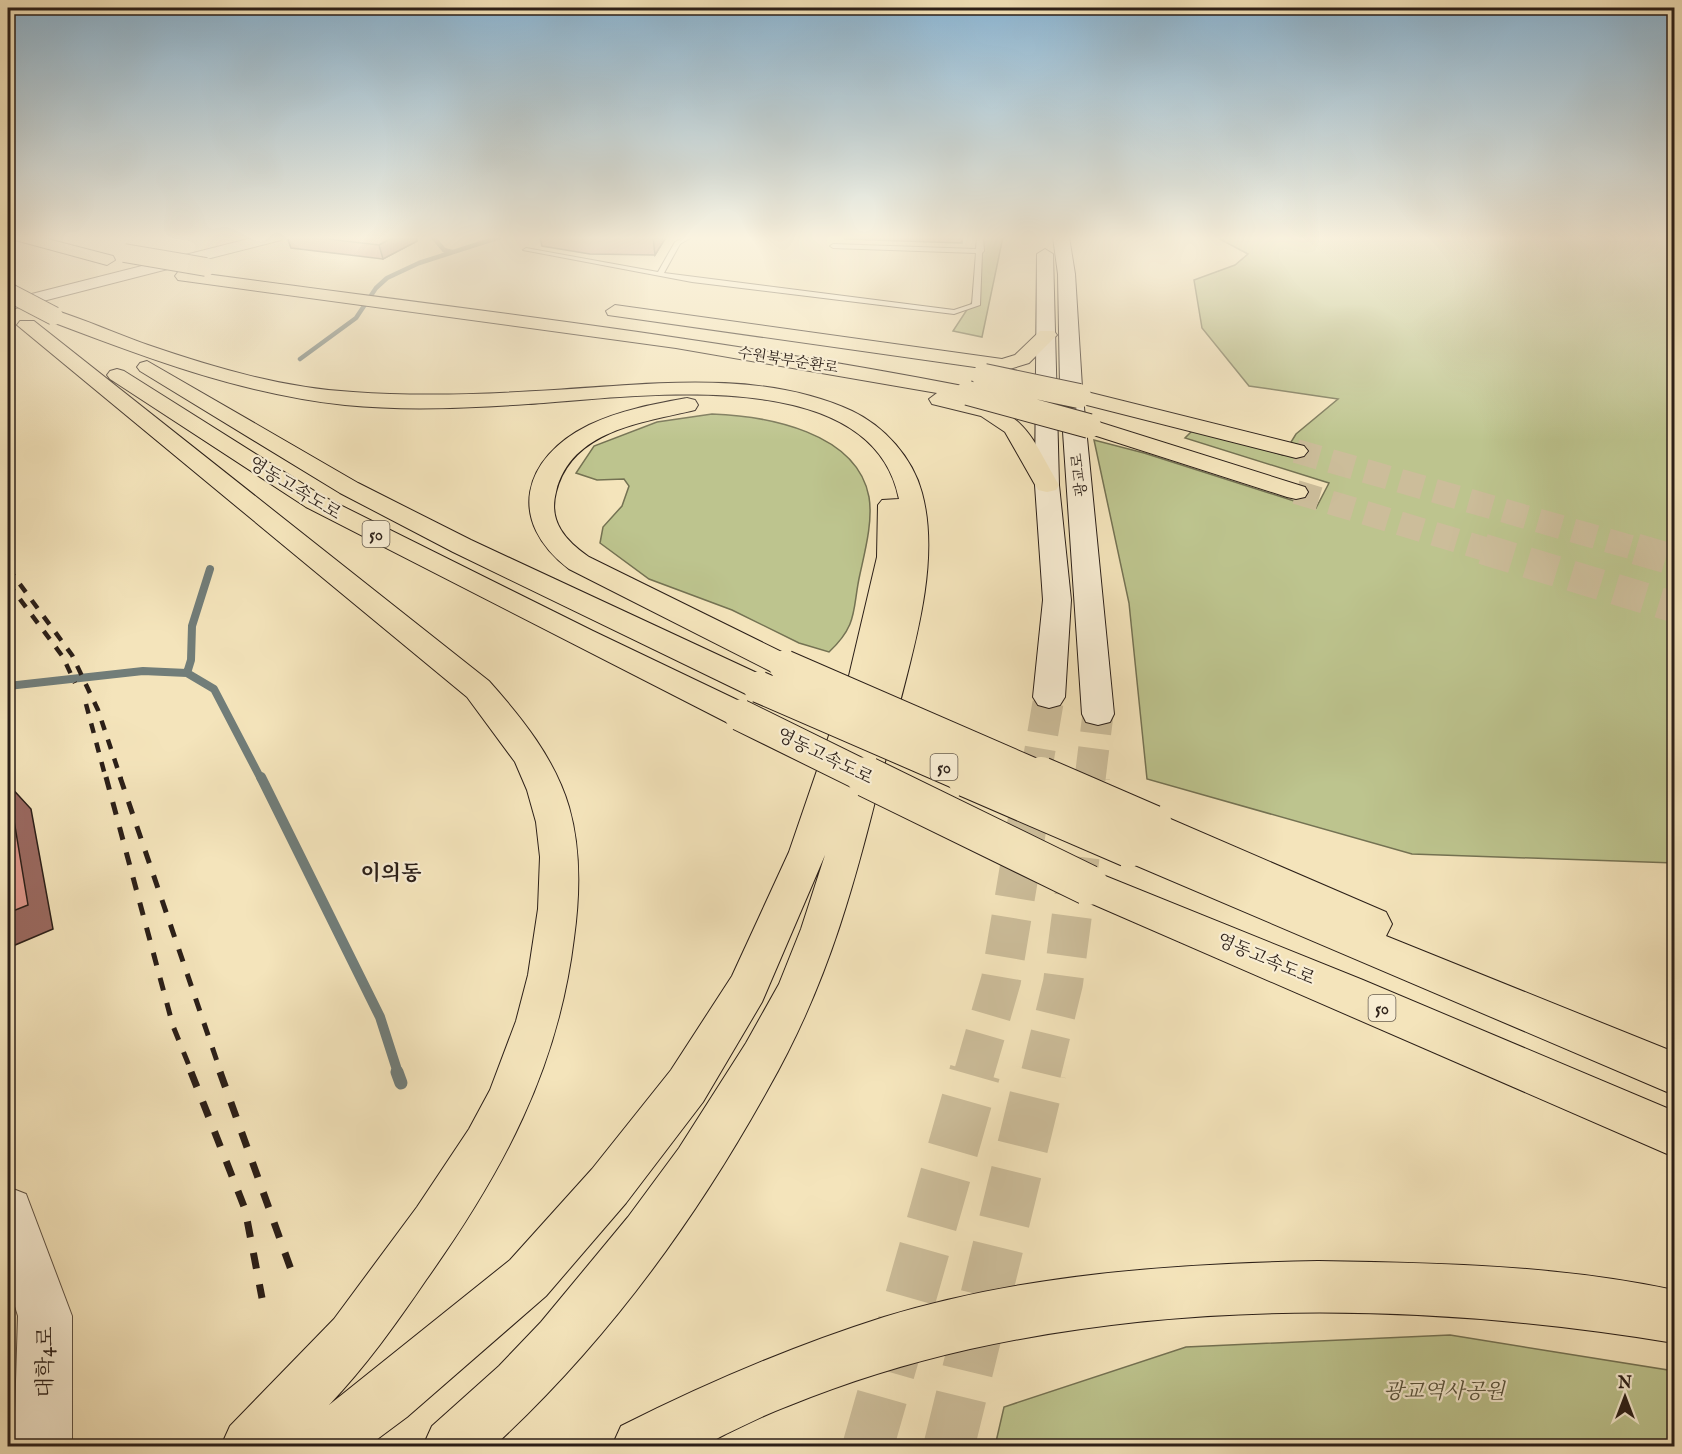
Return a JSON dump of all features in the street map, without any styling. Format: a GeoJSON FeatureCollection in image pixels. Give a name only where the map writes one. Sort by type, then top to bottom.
{"type":"FeatureCollection","features":[{"type":"Feature","properties":{"kind":"highway"},"geometry":{"type":"LineString","coordinates":[[445,305],[861,382],[989,411],[1014,428],[1047,485]]}},
{"type":"Feature","properties":{"kind":"highway","name":"수원북부순환로"},"geometry":{"type":"LineString","coordinates":[[448,305],[790,359],[1079,396],[1296,451]]}},
{"type":"Feature","properties":{"kind":"highway"},"geometry":{"type":"LineString","coordinates":[[592,309],[736,326],[963,362],[1003,365],[1022,359],[1047,335]]}},
{"type":"Feature","properties":{"kind":"highway","name":"영동고속도로"},"geometry":{"type":"LineString","coordinates":[[24,315],[315,502],[572,633],[761,690],[1141,836],[1674,1074]]}},
{"type":"Feature","properties":{"kind":"highway"},"geometry":{"type":"LineString","coordinates":[[24,315],[478,689],[513,729],[546,791],[553,820],[559,878],[555,936],[532,1048],[515,1092],[464,1182],[359,1329],[250,1446]]}},
{"type":"Feature","properties":{"kind":"highway"},"geometry":{"type":"LineString","coordinates":[[24,315],[197,369],[268,389],[305,395],[430,402],[684,389],[772,396],[826,409],[857,423],[891,454],[909,489],[915,522],[914,553],[893,666],[847,845],[811,956],[777,1032],[726,1119],[654,1227],[542,1363],[452,1446]]}},
{"type":"Feature","properties":{"kind":"highway","name":"수원북부순환로"},"geometry":{"type":"LineString","coordinates":[[968,383],[1089,426],[1296,492]]}},
{"type":"Feature","properties":{"kind":"highway"},"geometry":{"type":"LineString","coordinates":[[322,1446],[387,1397],[528,1278],[609,1186],[687,1086],[747,989],[808,852],[864,680],[891,557],[893,520],[889,494],[879,471],[843,433],[817,419],[766,407],[737,404],[692,405],[656,410],[615,423],[582,440],[559,459],[545,480],[541,516],[554,542],[564,552],[598,573],[761,690]]}},
{"type":"Feature","properties":{"kind":"highway","name":"영동고속도로"},"geometry":{"type":"LineString","coordinates":[[761,690],[1088,885],[1359,998],[1674,1134]]}},
{"type":"Feature","properties":{"kind":"highway"},"geometry":{"type":"LineString","coordinates":[[1141,836],[1674,1060]]}},
{"type":"Feature","properties":{"kind":"highway"},"geometry":{"type":"LineString","coordinates":[[641,1446],[705,1413],[807,1370],[903,1340],[1003,1316],[1111,1298],[1269,1287],[1427,1289],[1545,1299],[1674,1317]]}},
{"type":"Feature","properties":{"kind":"main road"},"geometry":{"type":"LineString","coordinates":[[24,315],[57,305]]}},
{"type":"Feature","properties":{"kind":"main road","name":"광교로"},"geometry":{"type":"LineString","coordinates":[[1046,305],[1047,485],[1057,600],[1049,697]]}},
{"type":"Feature","properties":{"kind":"main road","name":"광교로"},"geometry":{"type":"LineString","coordinates":[[1070,305],[1070,377],[1093,610],[1098,714]]}},
{"type":"Feature","properties":{"kind":"main road","name":"대학4로"},"geometry":{"type":"LineString","coordinates":[[8,1212],[45,1316],[43,1446]]}},
{"type":"Feature","properties":{"kind":"lane"},"geometry":{"type":"LineString","coordinates":[[899,305],[954,312],[976,305]]}},
{"type":"Feature","properties":{"kind":"green space"},"geometry":{"type":"Polygon","coordinates":[[[970,305],[989,305],[982,337],[953,331],[970,305]]]}},
{"type":"Feature","properties":{"kind":"green space"},"geometry":{"type":"Polygon","coordinates":[[[1198,305],[1674,305],[1674,863],[1412,854],[1147,779],[1129,603],[1094,440],[1144,453],[1316,508],[1329,483],[1185,438],[1195,428],[1283,455],[1296,434],[1338,399],[1249,386],[1202,328],[1198,305]]]}},
{"type":"Feature","properties":{"kind":"green space"},"geometry":{"type":"Polygon","coordinates":[[[712,414],[758,419],[807,432],[829,443],[847,457],[861,475],[870,506],[866,546],[853,616],[839,642],[829,652],[799,643],[732,610],[649,579],[600,543],[603,527],[622,506],[629,486],[624,479],[597,480],[576,473],[594,446],[657,422],[712,414]]]}},
{"type":"Feature","properties":{"kind":"green space","name":"광교역사공원"},"geometry":{"type":"Polygon","coordinates":[[[1450,1335],[1674,1371],[1674,1446],[995,1446],[1004,1407],[1186,1347],[1450,1335]]]}},
{"type":"Feature","properties":{"kind":"building"},"geometry":{"type":"Polygon","coordinates":[[[8,784],[28,905],[8,913],[8,784]]]}},
{"type":"Feature","properties":{"kind":"waterway"},"geometry":{"type":"LineString","coordinates":[[300,359],[356,318],[365,305]]}},
{"type":"Feature","properties":{"kind":"waterway"},"geometry":{"type":"LineString","coordinates":[[187,673],[191,660],[192,626],[210,569]]}},
{"type":"Feature","properties":{"kind":"waterway"},"geometry":{"type":"LineString","coordinates":[[8,686],[143,671],[187,673]]}},
{"type":"Feature","properties":{"kind":"waterway"},"geometry":{"type":"LineString","coordinates":[[187,673],[214,689],[261,779]]}},
{"type":"Feature","properties":{"kind":"waterway"},"geometry":{"type":"LineString","coordinates":[[261,777],[380,1017],[398,1073]]}},
{"type":"Feature","properties":{"kind":"waterway"},"geometry":{"type":"LineString","coordinates":[[397,1072],[401,1083]]}},
{"type":"Feature","properties":{"kind":"tunnel"},"geometry":{"type":"LineString","coordinates":[[1296,451],[1641,550]]}},
{"type":"Feature","properties":{"kind":"tunnel"},"geometry":{"type":"LineString","coordinates":[[1296,492],[1488,550]]}},
{"type":"Feature","properties":{"kind":"tunnel"},"geometry":{"type":"LineString","coordinates":[[1483,549],[1674,607]]}},
{"type":"Feature","properties":{"kind":"tunnel"},"geometry":{"type":"LineString","coordinates":[[1636,549],[1674,560]]}},
{"type":"Feature","properties":{"kind":"tunnel"},"geometry":{"type":"LineString","coordinates":[[1035,779],[1049,697]]}},
{"type":"Feature","properties":{"kind":"tunnel"},"geometry":{"type":"LineString","coordinates":[[1090,779],[1098,714]]}},
{"type":"Feature","properties":{"kind":"tunnel"},"geometry":{"type":"LineString","coordinates":[[974,1073],[1001,980],[1035,777]]}},
{"type":"Feature","properties":{"kind":"tunnel"},"geometry":{"type":"LineString","coordinates":[[1041,1073],[1063,983],[1090,777]]}},
{"type":"Feature","properties":{"kind":"tunnel"},"geometry":{"type":"LineString","coordinates":[[868,1446],[975,1072]]}},
{"type":"Feature","properties":{"kind":"tunnel"},"geometry":{"type":"LineString","coordinates":[[949,1446],[1041,1072]]}},
{"type":"Feature","properties":{"kind":"railway"},"geometry":{"type":"LineString","coordinates":[[8,568],[72,655],[98,710],[121,779]]}},
{"type":"Feature","properties":{"kind":"railway"},"geometry":{"type":"LineString","coordinates":[[8,583],[63,657],[75,683]]}},
{"type":"Feature","properties":{"kind":"railway"},"geometry":{"type":"LineString","coordinates":[[86,704],[106,779]]}},
{"type":"Feature","properties":{"kind":"railway"},"geometry":{"type":"LineString","coordinates":[[106,777],[173,1026],[192,1073]]}},
{"type":"Feature","properties":{"kind":"railway"},"geometry":{"type":"LineString","coordinates":[[120,777],[221,1073]]}},
{"type":"Feature","properties":{"kind":"railway"},"geometry":{"type":"LineString","coordinates":[[191,1072],[245,1209],[262,1298]]}},
{"type":"Feature","properties":{"kind":"railway"},"geometry":{"type":"LineString","coordinates":[[220,1072],[294,1278]]}},
{"type":"Feature","properties":{"kind":"district","name":"이의동"},"geometry":{"type":"Point","coordinates":[391,873]}}]}
